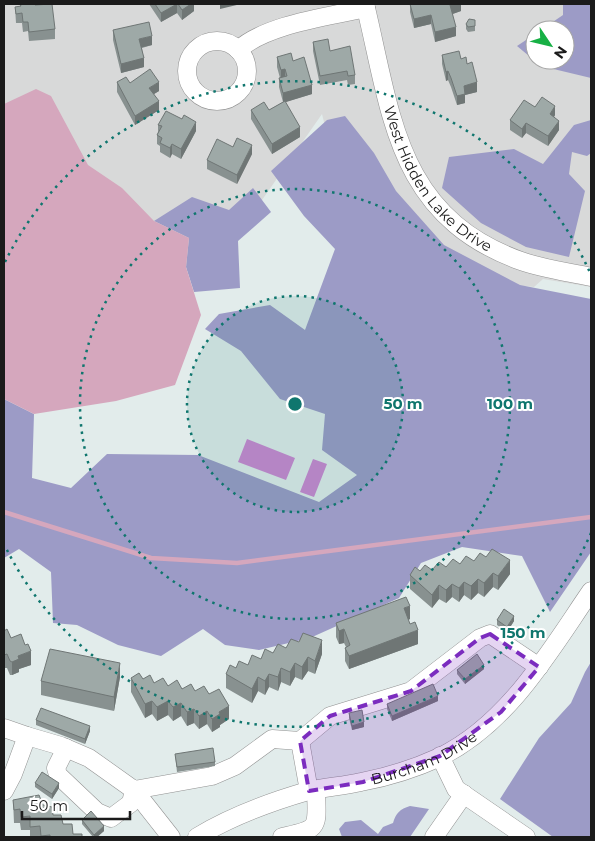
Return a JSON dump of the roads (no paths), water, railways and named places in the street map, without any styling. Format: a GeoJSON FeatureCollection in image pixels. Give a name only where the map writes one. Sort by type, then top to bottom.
{"type":"FeatureCollection","features":[{"type":"Feature","properties":{"kind":"street"},"geometry":{"type":"LineString","coordinates":[[238,50],[253,39],[268,32],[366,6]]}},
{"type":"Feature","properties":{"kind":"street","name":"West Hidden Lake Drive"},"geometry":{"type":"LineString","coordinates":[[366,6],[394,128],[408,164],[429,196],[456,224],[505,255],[541,267],[591,277]]}},
{"type":"Feature","properties":{"kind":"street","name":"Burcham Drive"},"geometry":{"type":"LineString","coordinates":[[197,837],[221,823],[313,791],[363,782],[440,756],[478,732],[501,712],[539,666],[591,591]]}},
{"type":"Feature","properties":{"kind":"street"},"geometry":{"type":"LineString","coordinates":[[134,790],[212,776],[235,766],[272,739],[300,741],[330,716],[411,690],[480,638],[490,634],[539,666]]}},
{"type":"Feature","properties":{"kind":"street"},"geometry":{"type":"LineString","coordinates":[[4,728],[66,748],[89,758],[134,790],[171,837]]}},
{"type":"Feature","properties":{"kind":"street"},"geometry":{"type":"LineString","coordinates":[[4,791],[13,774],[27,736]]}},
{"type":"Feature","properties":{"kind":"street"},"geometry":{"type":"LineString","coordinates":[[282,837],[308,832],[316,822],[313,791],[300,741]]}},
{"type":"Feature","properties":{"kind":"street"},"geometry":{"type":"LineString","coordinates":[[66,748],[56,768],[58,775],[97,812],[111,818],[130,804],[134,790]]}},
{"type":"Feature","properties":{"kind":"street"},"geometry":{"type":"LineString","coordinates":[[440,756],[456,789],[526,837]]}},
{"type":"Feature","properties":{"kind":"street"},"geometry":{"type":"LineString","coordinates":[[434,837],[464,794]]}},
{"type":"Feature","properties":{"kind":"waterway"},"geometry":{"type":"LineString","coordinates":[[4,512],[151,558],[237,563],[591,517]]}}]}
